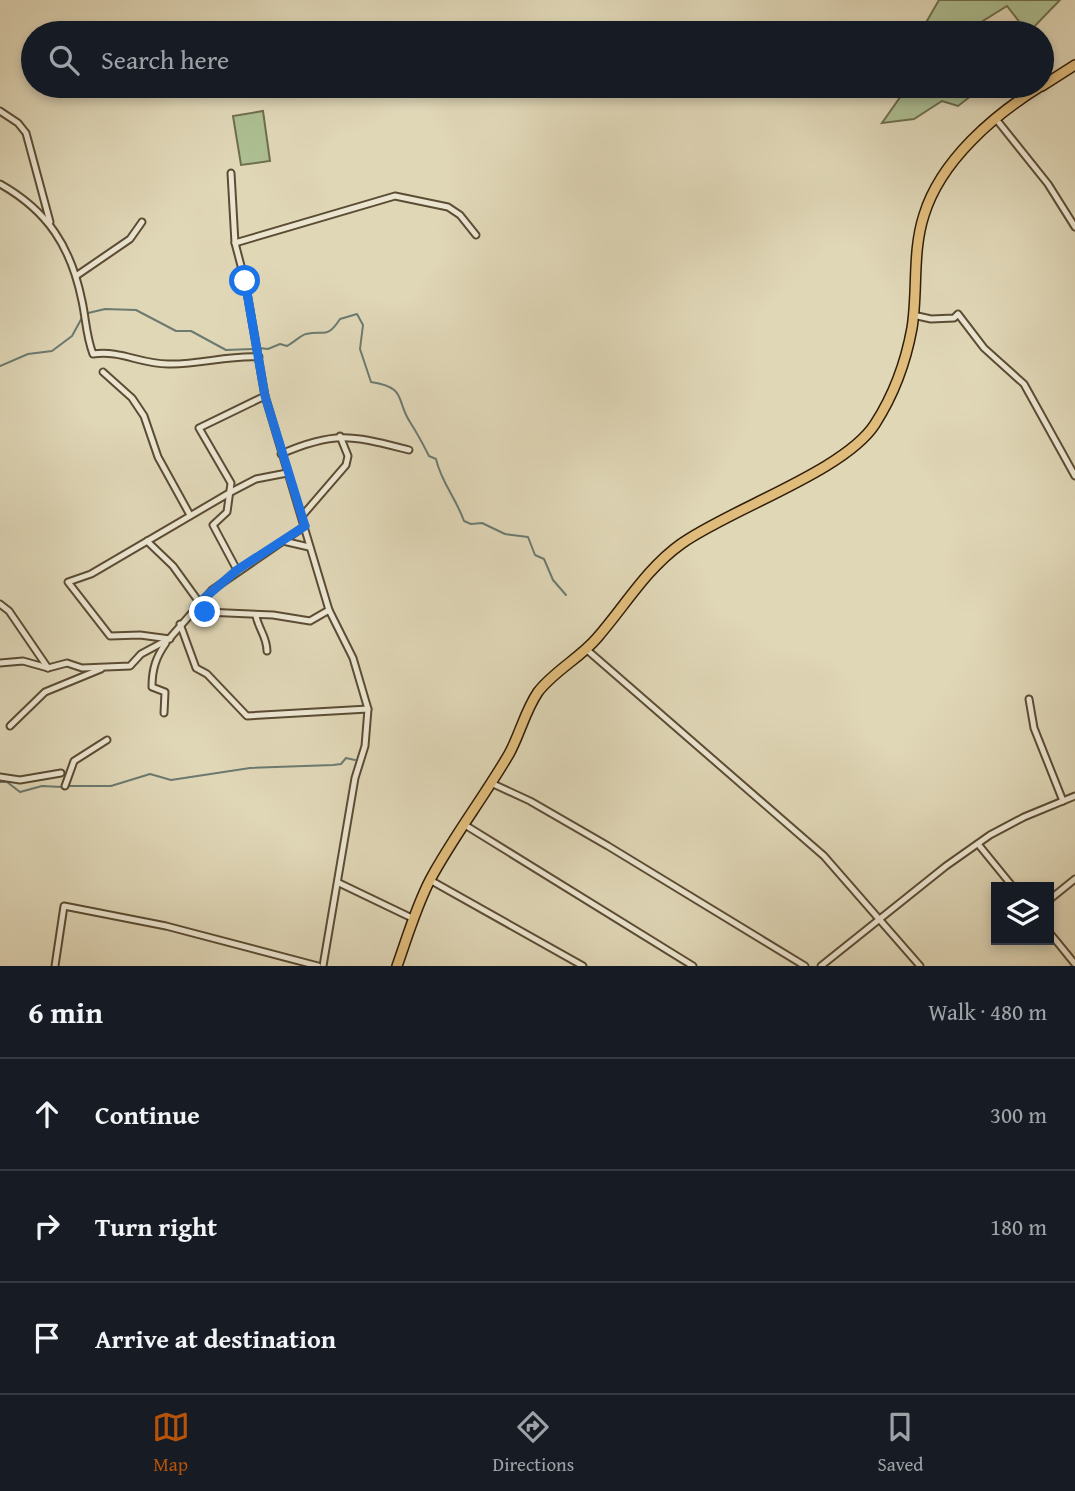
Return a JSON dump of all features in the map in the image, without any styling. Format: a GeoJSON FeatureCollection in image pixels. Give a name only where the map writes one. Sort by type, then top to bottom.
{"type":"FeatureCollection","features":[{"type":"Feature","properties":{"kind":"main road"},"geometry":{"type":"LineString","coordinates":[[1054,78],[1075,65]]}},
{"type":"Feature","properties":{"kind":"main road"},"geometry":{"type":"LineString","coordinates":[[397,966],[430,880],[510,752],[537,694],[586,649],[642,581],[680,545],[810,474],[855,445],[870,431],[901,370],[913,315],[918,246],[928,203],[951,165],[996,119],[1025,98]]}},
{"type":"Feature","properties":{"kind":"street"},"geometry":{"type":"LineString","coordinates":[[0,111],[26,132],[52,225],[76,276],[87,338],[93,354],[121,353],[134,359],[167,365],[219,361],[236,355],[259,357]]}},
{"type":"Feature","properties":{"kind":"street"},"geometry":{"type":"LineString","coordinates":[[996,119],[1048,184],[1075,227]]}},
{"type":"Feature","properties":{"kind":"street"},"geometry":{"type":"LineString","coordinates":[[55,966],[64,906],[166,926],[320,966],[339,883],[355,779],[365,746],[368,709],[353,658],[329,610],[265,396],[235,243],[231,173]]}},
{"type":"Feature","properties":{"kind":"street"},"geometry":{"type":"LineString","coordinates":[[0,184],[19,195],[52,225]]}},
{"type":"Feature","properties":{"kind":"street"},"geometry":{"type":"LineString","coordinates":[[235,243],[395,196],[448,207],[460,215],[476,235]]}},
{"type":"Feature","properties":{"kind":"street"},"geometry":{"type":"LineString","coordinates":[[76,276],[130,239],[142,222]]}},
{"type":"Feature","properties":{"kind":"street"},"geometry":{"type":"LineString","coordinates":[[913,315],[931,319],[954,318],[958,314],[984,348],[1024,384],[1075,476]]}},
{"type":"Feature","properties":{"kind":"street"},"geometry":{"type":"LineString","coordinates":[[103,372],[132,398],[144,416],[158,457],[190,515]]}},
{"type":"Feature","properties":{"kind":"street"},"geometry":{"type":"LineString","coordinates":[[237,570],[213,525],[227,512],[232,492],[227,476],[198,428],[265,396]]}},
{"type":"Feature","properties":{"kind":"street"},"geometry":{"type":"LineString","coordinates":[[281,454],[320,439],[340,436],[372,439],[409,450]]}},
{"type":"Feature","properties":{"kind":"street"},"geometry":{"type":"LineString","coordinates":[[302,516],[346,465],[348,456],[340,436]]}},
{"type":"Feature","properties":{"kind":"street"},"geometry":{"type":"LineString","coordinates":[[169,639],[110,636],[68,582],[91,574],[190,515],[256,480],[287,473]]}},
{"type":"Feature","properties":{"kind":"street"},"geometry":{"type":"LineString","coordinates":[[164,712],[166,692],[152,687],[155,658],[180,624],[199,602],[237,570],[305,526]]}},
{"type":"Feature","properties":{"kind":"street"},"geometry":{"type":"LineString","coordinates":[[147,541],[173,566],[199,602]]}},
{"type":"Feature","properties":{"kind":"street"},"geometry":{"type":"LineString","coordinates":[[283,541],[309,547]]}},
{"type":"Feature","properties":{"kind":"street"},"geometry":{"type":"LineString","coordinates":[[0,604],[9,611],[48,668]]}},
{"type":"Feature","properties":{"kind":"street"},"geometry":{"type":"LineString","coordinates":[[194,607],[205,612],[310,621],[329,610]]}},
{"type":"Feature","properties":{"kind":"street"},"geometry":{"type":"LineString","coordinates":[[256,616],[267,637],[268,651]]}},
{"type":"Feature","properties":{"kind":"street"},"geometry":{"type":"LineString","coordinates":[[180,624],[196,668],[207,674],[247,716],[368,709]]}},
{"type":"Feature","properties":{"kind":"street"},"geometry":{"type":"LineString","coordinates":[[0,663],[23,661],[48,668],[67,663],[82,668],[130,666],[141,654],[169,639]]}},
{"type":"Feature","properties":{"kind":"street"},"geometry":{"type":"LineString","coordinates":[[586,649],[824,856],[920,966]]}},
{"type":"Feature","properties":{"kind":"street"},"geometry":{"type":"LineString","coordinates":[[10,726],[45,692],[107,666]]}},
{"type":"Feature","properties":{"kind":"street"},"geometry":{"type":"LineString","coordinates":[[1029,699],[1034,728],[1063,801]]}},
{"type":"Feature","properties":{"kind":"street"},"geometry":{"type":"LineString","coordinates":[[65,786],[74,761],[107,740]]}},
{"type":"Feature","properties":{"kind":"street"},"geometry":{"type":"LineString","coordinates":[[0,778],[20,780],[61,773]]}},
{"type":"Feature","properties":{"kind":"street"},"geometry":{"type":"LineString","coordinates":[[489,782],[530,801],[608,846],[805,966]]}},
{"type":"Feature","properties":{"kind":"street"},"geometry":{"type":"LineString","coordinates":[[821,966],[880,917],[978,844],[1024,817],[1075,796]]}},
{"type":"Feature","properties":{"kind":"street"},"geometry":{"type":"LineString","coordinates":[[465,825],[693,966]]}},
{"type":"Feature","properties":{"kind":"street"},"geometry":{"type":"LineString","coordinates":[[978,844],[1009,882]]}},
{"type":"Feature","properties":{"kind":"street"},"geometry":{"type":"LineString","coordinates":[[1054,896],[1075,878]]}},
{"type":"Feature","properties":{"kind":"street"},"geometry":{"type":"LineString","coordinates":[[430,880],[583,966]]}},
{"type":"Feature","properties":{"kind":"street"},"geometry":{"type":"LineString","coordinates":[[339,883],[414,919]]}},
{"type":"Feature","properties":{"kind":"street"},"geometry":{"type":"LineString","coordinates":[[1054,938],[1075,964]]}},
{"type":"Feature","properties":{"kind":"green space"},"geometry":{"type":"Polygon","coordinates":[[[939,0],[1060,0],[1040,21],[1019,21],[1007,6],[983,21],[927,21],[939,0]]]}},
{"type":"Feature","properties":{"kind":"green space"},"geometry":{"type":"Polygon","coordinates":[[[900,98],[968,98],[958,106],[942,101],[914,119],[882,123],[900,98]]]}},
{"type":"Feature","properties":{"kind":"green space"},"geometry":{"type":"Polygon","coordinates":[[[263,111],[270,161],[241,165],[233,116],[263,111]]]}},
{"type":"Feature","properties":{"kind":"waterway"},"geometry":{"type":"LineString","coordinates":[[0,366],[28,354],[52,351],[72,336],[84,314],[105,309],[136,310],[176,331],[191,331],[226,350],[253,349]]}},
{"type":"Feature","properties":{"kind":"waterway"},"geometry":{"type":"LineString","coordinates":[[259,348],[268,349],[280,344],[287,346],[304,335],[329,331],[340,319],[357,314],[363,325],[360,349],[371,382],[383,384],[396,391],[429,456],[436,459],[464,521],[471,524],[482,523],[505,534],[528,537],[535,555],[544,559],[553,580],[566,595]]}},
{"type":"Feature","properties":{"kind":"waterway"},"geometry":{"type":"LineString","coordinates":[[68,786],[111,786],[150,774],[171,780],[250,768],[333,765],[341,764],[346,758],[355,760]]}},
{"type":"Feature","properties":{"kind":"waterway"},"geometry":{"type":"LineString","coordinates":[[0,782],[7,782],[20,792],[42,786],[62,787]]}},
{"type":"Feature","properties":{"kind":"route"},"geometry":{"type":"LineString","coordinates":[[205,612],[194,607],[212,590],[237,570],[305,526],[265,396],[245,281]]}}]}
